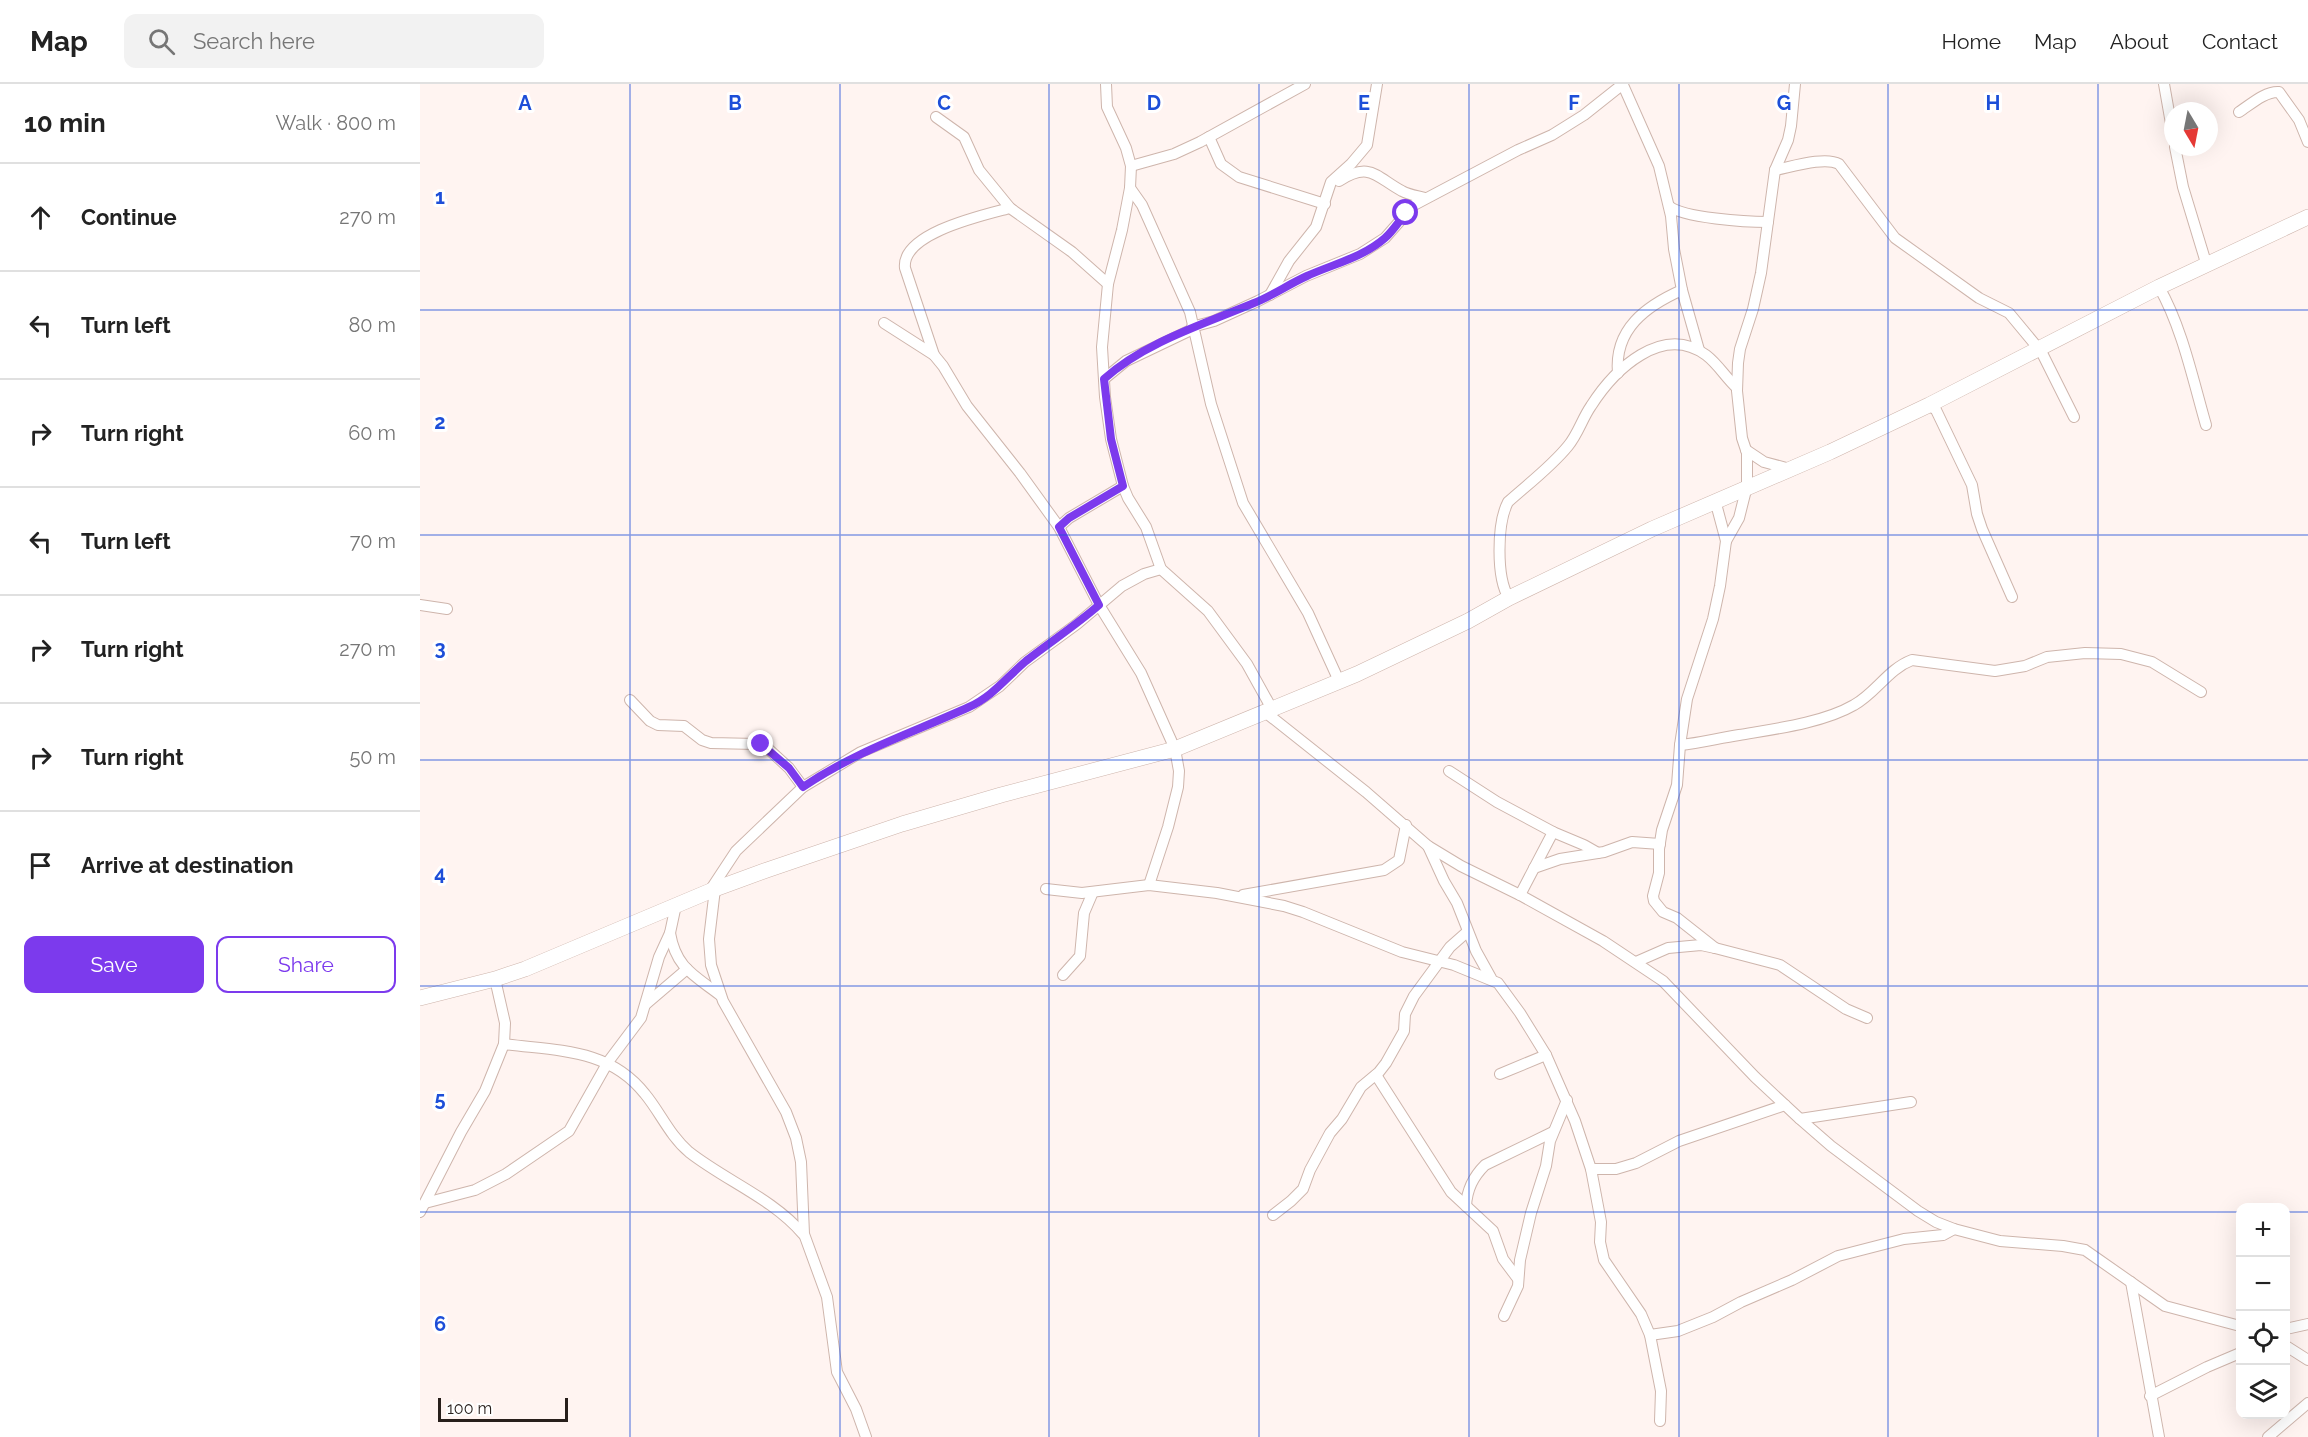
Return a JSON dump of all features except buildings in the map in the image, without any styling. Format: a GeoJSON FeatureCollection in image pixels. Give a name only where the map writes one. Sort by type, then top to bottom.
{"type":"FeatureCollection","features":[{"type":"Feature","properties":{"kind":"street"},"geometry":{"type":"LineString","coordinates":[[1106,84],[1107,107],[1126,148],[1131,166],[1130,188],[1122,230],[1108,284],[1102,347],[1111,439],[1123,486],[1146,527],[1161,569],[1208,611],[1247,664],[1269,711],[1428,846],[1461,866],[1604,941],[1678,994],[1755,1077],[1800,1119],[1831,1146],[1918,1211],[1954,1229],[2000,1241],[2085,1250],[2165,1306],[2236,1325]]}},
{"type":"Feature","properties":{"kind":"street"},"geometry":{"type":"LineString","coordinates":[[1131,166],[1174,154],[1209,137],[1290,88],[1305,84]]}},
{"type":"Feature","properties":{"kind":"street"},"geometry":{"type":"LineString","coordinates":[[1270,295],[1289,261],[1316,227],[1334,179],[1352,164],[1366,145],[1377,84]]}},
{"type":"Feature","properties":{"kind":"street"},"geometry":{"type":"LineString","coordinates":[[1104,379],[1126,361],[1192,328],[1214,321],[1306,276],[1360,254],[1385,238],[1406,213],[1425,198],[1552,135],[1584,116],[1623,84],[1659,166],[1669,206],[1682,290],[1699,350]]}},
{"type":"Feature","properties":{"kind":"street"},"geometry":{"type":"LineString","coordinates":[[1715,948],[1677,918],[1663,912],[1654,901],[1654,891],[1659,873],[1660,844],[1665,820],[1677,785],[1680,744],[1692,677],[1715,609],[1726,541],[1739,518],[1747,486],[1746,450],[1741,431],[1736,376],[1740,349],[1754,309],[1775,170],[1789,133],[1795,84]]}},
{"type":"Feature","properties":{"kind":"street"},"geometry":{"type":"LineString","coordinates":[[2164,84],[2167,102]]}},
{"type":"Feature","properties":{"kind":"street"},"geometry":{"type":"LineString","coordinates":[[2239,112],[2261,97],[2279,92],[2299,120],[2308,142]]}},
{"type":"Feature","properties":{"kind":"street"},"geometry":{"type":"LineString","coordinates":[[936,117],[964,137],[984,178],[1010,208],[1072,252],[1108,284]]}},
{"type":"Feature","properties":{"kind":"street"},"geometry":{"type":"LineString","coordinates":[[1209,137],[1221,164],[1239,177],[1306,196],[1324,204]]}},
{"type":"Feature","properties":{"kind":"street"},"geometry":{"type":"LineString","coordinates":[[2177,156],[2183,187],[2206,266]]}},
{"type":"Feature","properties":{"kind":"street"},"geometry":{"type":"LineString","coordinates":[[1775,170],[1820,162],[1839,164],[1895,238],[1980,298],[2009,313],[2038,347],[2074,417]]}},
{"type":"Feature","properties":{"kind":"street"},"geometry":{"type":"LineString","coordinates":[[1329,188],[1356,172],[1368,171],[1402,191],[1425,198]]}},
{"type":"Feature","properties":{"kind":"street"},"geometry":{"type":"LineString","coordinates":[[1130,188],[1142,205],[1190,312],[1211,404],[1243,503],[1308,614],[1339,681]]}},
{"type":"Feature","properties":{"kind":"street"},"geometry":{"type":"LineString","coordinates":[[1669,206],[1682,213],[1699,214],[1716,219],[1768,222]]}},
{"type":"Feature","properties":{"kind":"street"},"geometry":{"type":"LineString","coordinates":[[1010,208],[972,218],[931,234],[910,249],[905,258],[905,268],[934,355],[968,406],[1020,472],[1059,527],[1099,605],[1141,673],[1174,748],[1179,771],[1178,787],[1149,885]]}},
{"type":"Feature","properties":{"kind":"street"},"geometry":{"type":"LineString","coordinates":[[420,998],[495,979],[712,891],[902,824],[1174,748],[1269,711],[1377,666],[1509,598],[1715,500],[1790,470],[1929,405],[2158,287],[2308,217]]}},
{"type":"Feature","properties":{"kind":"street"},"geometry":{"type":"LineString","coordinates":[[2158,287],[2166,299],[2178,331],[2206,425]]}},
{"type":"Feature","properties":{"kind":"street"},"geometry":{"type":"LineString","coordinates":[[1618,373],[1618,360],[1629,326],[1650,306],[1682,290]]}},
{"type":"Feature","properties":{"kind":"street"},"geometry":{"type":"LineString","coordinates":[[884,323],[934,355]]}},
{"type":"Feature","properties":{"kind":"street"},"geometry":{"type":"LineString","coordinates":[[1509,598],[1504,590],[1500,547],[1503,512],[1508,502],[1568,446],[1591,406],[1618,373],[1636,356],[1654,348],[1679,344],[1699,350],[1714,362],[1737,388]]}},
{"type":"Feature","properties":{"kind":"street"},"geometry":{"type":"LineString","coordinates":[[1929,405],[1936,410],[1966,471],[1975,494],[1977,514],[1982,529],[2012,597]]}},
{"type":"Feature","properties":{"kind":"street"},"geometry":{"type":"LineString","coordinates":[[1746,450],[1764,462],[1790,470]]}},
{"type":"Feature","properties":{"kind":"street"},"geometry":{"type":"LineString","coordinates":[[1059,527],[1069,518],[1123,486]]}},
{"type":"Feature","properties":{"kind":"street"},"geometry":{"type":"LineString","coordinates":[[1715,500],[1726,541]]}},
{"type":"Feature","properties":{"kind":"street"},"geometry":{"type":"LineString","coordinates":[[866,1437],[856,1409],[837,1372],[827,1297],[804,1234],[801,1162],[796,1138],[786,1112],[720,995],[711,965],[709,939],[712,891],[736,850],[803,787],[861,752],[983,699],[1025,662],[1070,630],[1130,581],[1161,569]]}},
{"type":"Feature","properties":{"kind":"street"},"geometry":{"type":"LineString","coordinates":[[420,605],[447,609]]}},
{"type":"Feature","properties":{"kind":"street"},"geometry":{"type":"LineString","coordinates":[[1680,744],[1789,727],[1831,714],[1852,706],[1867,696],[1899,666],[1911,660],[1995,671],[2025,666],[2047,657],[2085,652],[2121,654],[2152,662],[2201,692]]}},
{"type":"Feature","properties":{"kind":"street"},"geometry":{"type":"LineString","coordinates":[[630,700],[650,721],[666,727],[684,726],[702,740],[711,743],[765,746],[789,768],[803,787]]}},
{"type":"Feature","properties":{"kind":"street"},"geometry":{"type":"LineString","coordinates":[[1449,771],[1497,802],[1598,853]]}},
{"type":"Feature","properties":{"kind":"street"},"geometry":{"type":"LineString","coordinates":[[1235,896],[1384,870],[1399,860],[1406,825]]}},
{"type":"Feature","properties":{"kind":"street"},"geometry":{"type":"LineString","coordinates":[[1520,895],[1553,832]]}},
{"type":"Feature","properties":{"kind":"street"},"geometry":{"type":"LineString","coordinates":[[1534,868],[1560,859],[1598,853],[1632,842],[1660,844]]}},
{"type":"Feature","properties":{"kind":"street"},"geometry":{"type":"LineString","coordinates":[[1428,846],[1457,903],[1467,932],[1491,978],[1506,991],[1546,1055],[1567,1100],[1591,1169],[1601,1222],[1600,1242],[1604,1260],[1641,1314],[1650,1335],[1661,1391],[1660,1421]]}},
{"type":"Feature","properties":{"kind":"street"},"geometry":{"type":"LineString","coordinates":[[1046,889],[1070,892],[1149,885],[1235,896],[1295,909],[1402,952],[1491,978]]}},
{"type":"Feature","properties":{"kind":"street"},"geometry":{"type":"LineString","coordinates":[[1063,975],[1080,956],[1084,913],[1093,891]]}},
{"type":"Feature","properties":{"kind":"street"},"geometry":{"type":"LineString","coordinates":[[423,1207],[476,1190],[506,1174],[569,1131],[608,1062],[641,1018],[659,957],[670,933],[676,905]]}},
{"type":"Feature","properties":{"kind":"street"},"geometry":{"type":"LineString","coordinates":[[1273,1215],[1300,1193],[1330,1133],[1342,1119],[1361,1087],[1386,1063],[1404,1031],[1408,1007],[1450,947],[1467,932]]}},
{"type":"Feature","properties":{"kind":"street"},"geometry":{"type":"LineString","coordinates":[[670,933],[677,958],[687,969],[720,995]]}},
{"type":"Feature","properties":{"kind":"street"},"geometry":{"type":"LineString","coordinates":[[1636,962],[1668,948],[1701,945],[1715,948],[1780,965],[1846,1009],[1867,1018]]}},
{"type":"Feature","properties":{"kind":"street"},"geometry":{"type":"LineString","coordinates":[[646,1004],[687,969]]}},
{"type":"Feature","properties":{"kind":"street"},"geometry":{"type":"LineString","coordinates":[[423,1207],[461,1132],[485,1091],[504,1044],[505,1023],[495,979]]}},
{"type":"Feature","properties":{"kind":"street"},"geometry":{"type":"LineString","coordinates":[[504,1044],[580,1054],[608,1062],[633,1080],[688,1151],[783,1212],[804,1234]]}},
{"type":"Feature","properties":{"kind":"street"},"geometry":{"type":"LineString","coordinates":[[1500,1074],[1546,1055]]}},
{"type":"Feature","properties":{"kind":"street"},"geometry":{"type":"LineString","coordinates":[[1376,1075],[1451,1191],[1493,1231],[1503,1259],[1518,1279]]}},
{"type":"Feature","properties":{"kind":"street"},"geometry":{"type":"LineString","coordinates":[[1504,1316],[1512,1301],[1518,1279],[1524,1243],[1546,1166],[1550,1141],[1567,1100]]}},
{"type":"Feature","properties":{"kind":"street"},"geometry":{"type":"LineString","coordinates":[[1800,1119],[1911,1102]]}},
{"type":"Feature","properties":{"kind":"street"},"geometry":{"type":"LineString","coordinates":[[1591,1169],[1616,1169],[1630,1166],[1679,1141],[1785,1105]]}},
{"type":"Feature","properties":{"kind":"street"},"geometry":{"type":"LineString","coordinates":[[1466,1206],[1470,1185],[1485,1165],[1553,1132]]}},
{"type":"Feature","properties":{"kind":"street"},"geometry":{"type":"LineString","coordinates":[[1650,1335],[1678,1331],[1713,1317],[1838,1256],[1904,1239],[1943,1234],[1954,1229]]}},
{"type":"Feature","properties":{"kind":"street"},"geometry":{"type":"LineString","coordinates":[[2131,1282],[2159,1437]]}},
{"type":"Feature","properties":{"kind":"street"},"geometry":{"type":"LineString","coordinates":[[2290,1328],[2308,1324]]}},
{"type":"Feature","properties":{"kind":"street"},"geometry":{"type":"LineString","coordinates":[[2290,1349],[2308,1360]]}},
{"type":"Feature","properties":{"kind":"street"},"geometry":{"type":"LineString","coordinates":[[2150,1396],[2236,1355]]}},
{"type":"Feature","properties":{"kind":"street"},"geometry":{"type":"LineString","coordinates":[[2268,1437],[2308,1404]]}},
{"type":"Feature","properties":{"kind":"route"},"geometry":{"type":"LineString","coordinates":[[761,744],[789,768],[803,787],[861,752],[969,707],[1000,686],[1025,662],[1077,624],[1099,605],[1059,527],[1069,518],[1123,486],[1111,439],[1104,379],[1126,361],[1192,327],[1214,321],[1306,276],[1360,254],[1385,238],[1406,213]]}}]}
